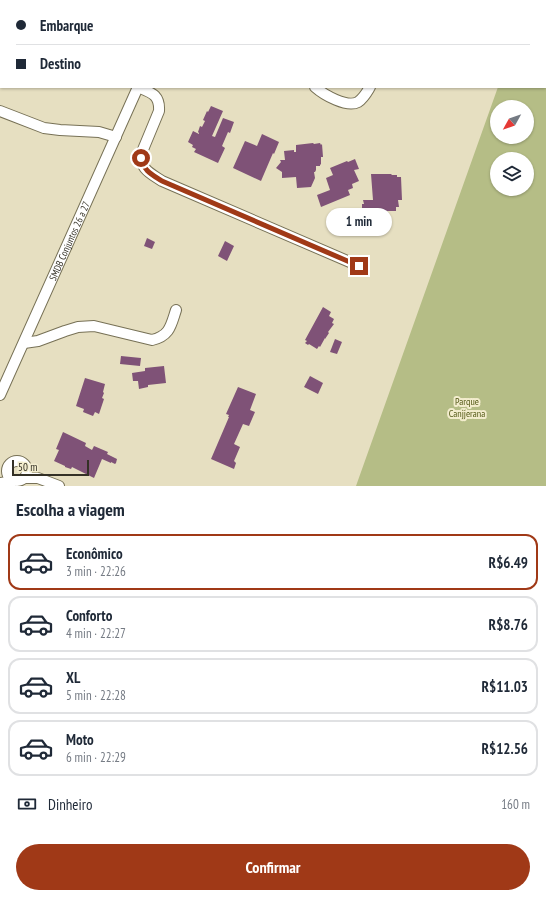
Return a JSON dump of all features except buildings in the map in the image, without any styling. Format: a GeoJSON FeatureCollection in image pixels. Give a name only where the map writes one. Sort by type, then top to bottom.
{"type":"FeatureCollection","features":[{"type":"Feature","properties":{"kind":"street","name":"SMDB Conjuntos 26 a 27"},"geometry":{"type":"LineString","coordinates":[[0,395],[138,88]]}},
{"type":"Feature","properties":{"kind":"street"},"geometry":{"type":"LineString","coordinates":[[140,88],[151,93],[157,98]]}},
{"type":"Feature","properties":{"kind":"street"},"geometry":{"type":"LineString","coordinates":[[155,88],[159,111],[142,152],[141,158],[142,164],[147,172],[162,181],[359,266]]}},
{"type":"Feature","properties":{"kind":"street"},"geometry":{"type":"LineString","coordinates":[[318,88],[331,97],[352,104],[362,99],[369,88]]}},
{"type":"Feature","properties":{"kind":"street"},"geometry":{"type":"LineString","coordinates":[[0,111],[44,128],[98,132],[116,137]]}},
{"type":"Feature","properties":{"kind":"street"},"geometry":{"type":"LineString","coordinates":[[24,343],[42,340],[78,327],[94,326],[152,340],[159,339],[166,334],[169,329],[176,310]]}},
{"type":"Feature","properties":{"kind":"street"},"geometry":{"type":"LineString","coordinates":[[0,474],[14,461],[18,460],[27,467],[25,478]]}},
{"type":"Feature","properties":{"kind":"street"},"geometry":{"type":"LineString","coordinates":[[8,466],[8,476],[14,480]]}},
{"type":"Feature","properties":{"kind":"street"},"geometry":{"type":"LineString","coordinates":[[0,483],[14,480],[18,481],[25,478],[38,478],[59,486]]}},
{"type":"Feature","properties":{"kind":"green space","name":"Parque Canjjerana"},"geometry":{"type":"Polygon","coordinates":[[[498,88],[546,88],[546,486],[356,486],[490,109],[490,144],[534,144],[534,100],[493,100],[498,88]]]}},
{"type":"Feature","properties":{"kind":"route"},"geometry":{"type":"LineString","coordinates":[[141,158],[142,164],[147,172],[162,181],[359,266]]}}]}
